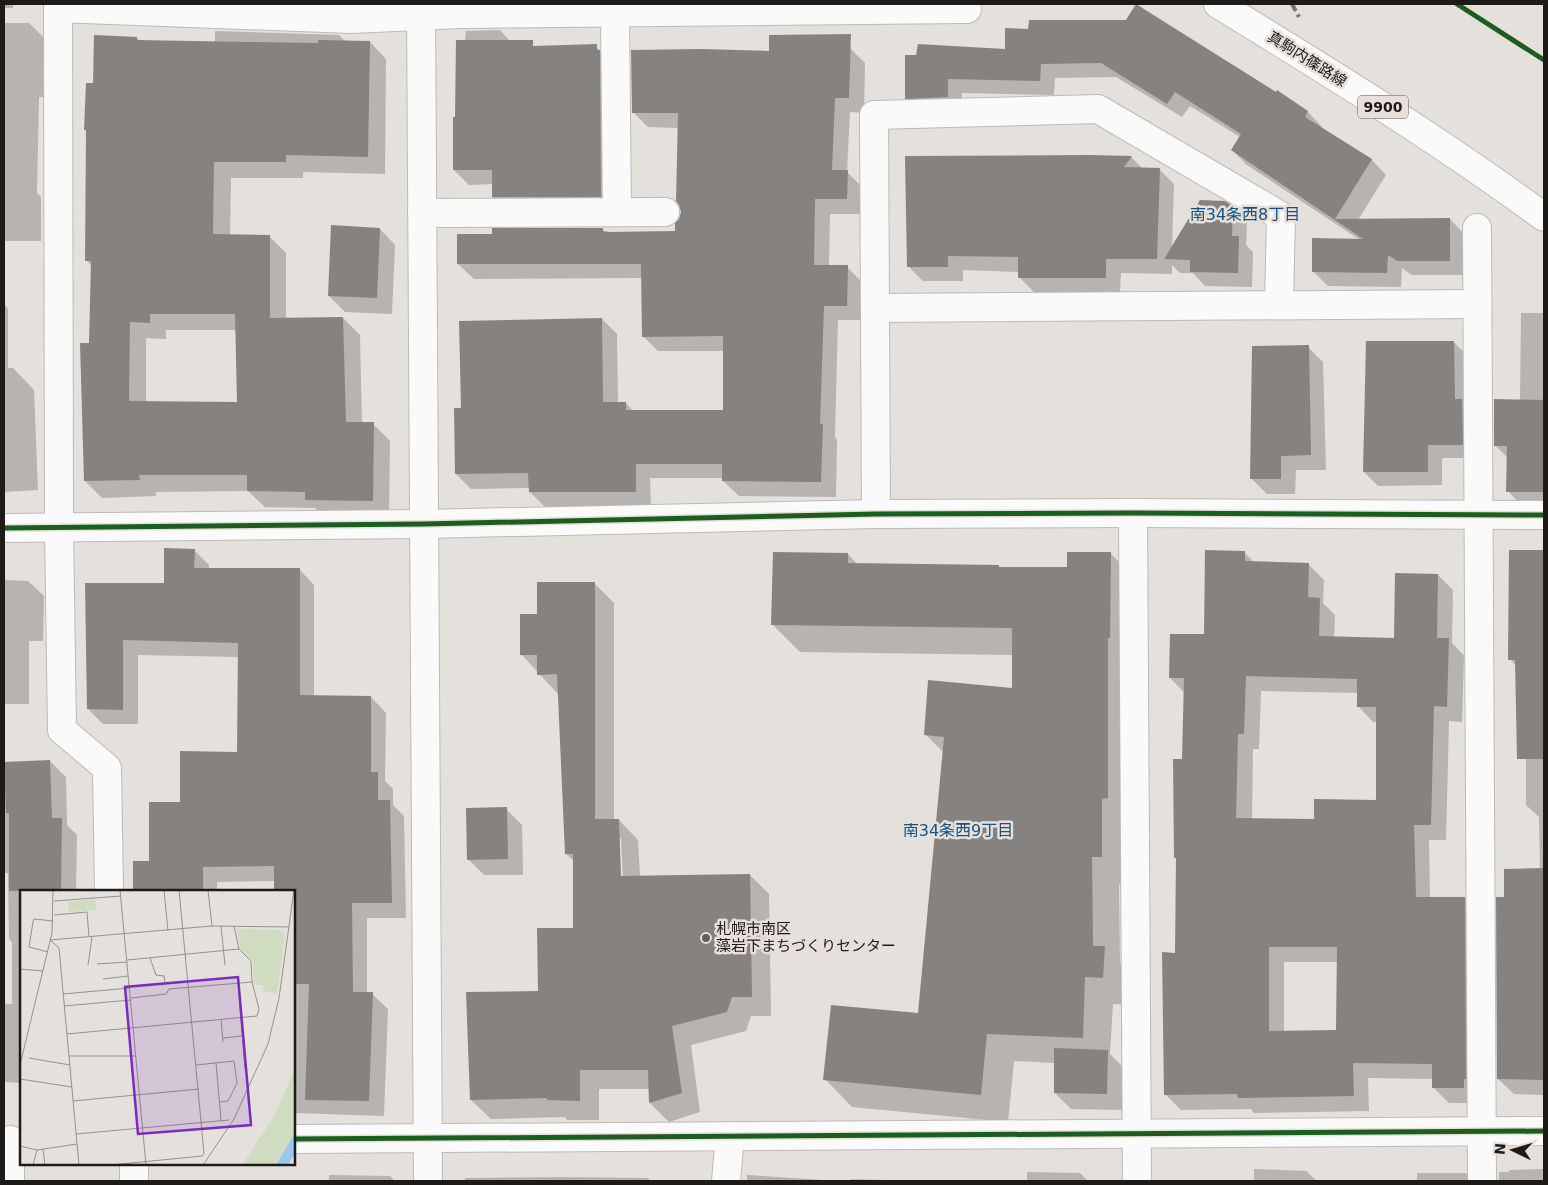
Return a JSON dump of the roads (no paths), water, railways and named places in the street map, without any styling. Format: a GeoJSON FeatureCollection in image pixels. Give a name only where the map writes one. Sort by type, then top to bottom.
{"type":"FeatureCollection","features":[{"type":"Feature","properties":{"kind":"street","name":"真駒内篠路線"},"geometry":{"type":"LineString","coordinates":[[1218,4],[1317,65],[1470,164],[1544,216]]}},
{"type":"Feature","properties":{"kind":"street"},"geometry":{"type":"LineString","coordinates":[[109,890],[107,768],[62,730],[59,527],[58,6],[352,19],[421,10],[615,14],[967,10]]}},
{"type":"Feature","properties":{"kind":"street"},"geometry":{"type":"LineString","coordinates":[[421,10],[428,1181]]}},
{"type":"Feature","properties":{"kind":"street"},"geometry":{"type":"LineString","coordinates":[[615,14],[617,212]]}},
{"type":"Feature","properties":{"kind":"street"},"geometry":{"type":"LineString","coordinates":[[876,514],[874,116],[1098,109],[1281,216],[1279,305]]}},
{"type":"Feature","properties":{"kind":"street"},"geometry":{"type":"LineString","coordinates":[[422,213],[666,212]]}},
{"type":"Feature","properties":{"kind":"street"},"geometry":{"type":"LineString","coordinates":[[1478,228],[1482,1181]]}},
{"type":"Feature","properties":{"kind":"street"},"geometry":{"type":"LineString","coordinates":[[876,308],[1477,304]]}},
{"type":"Feature","properties":{"kind":"street"},"geometry":{"type":"LineString","coordinates":[[1132,513],[1138,1181]]}},
{"type":"Feature","properties":{"kind":"street"},"geometry":{"type":"LineString","coordinates":[[4,528],[424,524],[876,514],[1544,515]]}},
{"type":"Feature","properties":{"kind":"street"},"geometry":{"type":"LineString","coordinates":[[295,1139],[1544,1131]]}},
{"type":"Feature","properties":{"kind":"street"},"geometry":{"type":"LineString","coordinates":[[726,1181],[730,1136]]}},
{"type":"Feature","properties":{"kind":"street"},"geometry":{"type":"LineString","coordinates":[[10,1181],[12,1140]]}},
{"type":"Feature","properties":{"kind":"street"},"geometry":{"type":"LineString","coordinates":[[134,1165],[134,1181]]}},
{"type":"Feature","properties":{"kind":"place","name":"札幌市南区 藻岩下まちづくりセンター"},"geometry":{"type":"Point","coordinates":[706,938]}},
{"type":"Feature","properties":{"kind":"district","name":"南34条西8丁目"},"geometry":{"type":"Point","coordinates":[1245,214]}},
{"type":"Feature","properties":{"kind":"district","name":"南34条西9丁目"},"geometry":{"type":"Point","coordinates":[958,830]}}]}
